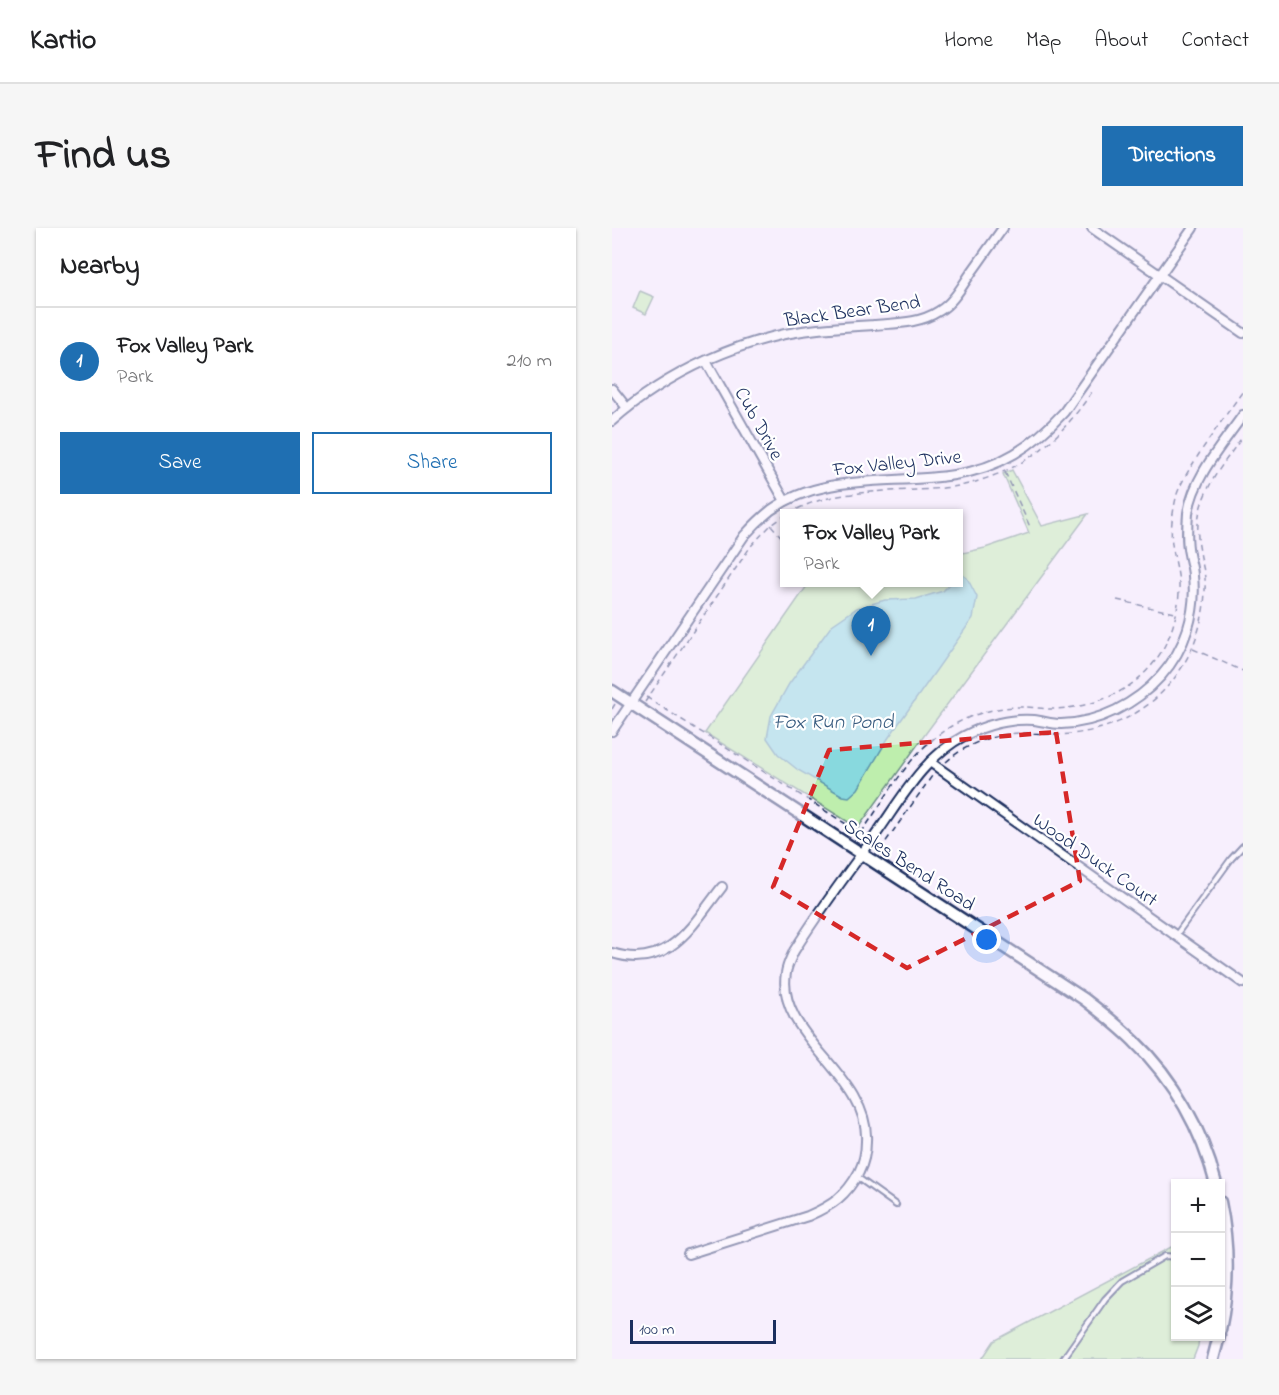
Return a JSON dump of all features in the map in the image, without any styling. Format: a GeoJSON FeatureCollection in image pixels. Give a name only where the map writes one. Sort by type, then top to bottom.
{"type":"FeatureCollection","features":[{"type":"Feature","properties":{"kind":"street","name":"Black Bear Bend"},"geometry":{"type":"LineString","coordinates":[[612,421],[663,384],[706,361],[751,343],[789,333],[824,328],[904,323],[925,319],[941,310],[954,298],[1003,228]]}},
{"type":"Feature","properties":{"kind":"street"},"geometry":{"type":"LineString","coordinates":[[1092,228],[1243,333]]}},
{"type":"Feature","properties":{"kind":"street","name":"Fox Valley Drive"},"geometry":{"type":"LineString","coordinates":[[612,731],[636,706],[744,536],[769,511],[808,491],[833,485],[955,475],[989,465],[1023,449],[1047,430],[1064,412],[1193,228]]}},
{"type":"Feature","properties":{"kind":"street","name":"Cub Drive"},"geometry":{"type":"LineString","coordinates":[[706,361],[785,501]]}},
{"type":"Feature","properties":{"kind":"street"},"geometry":{"type":"LineString","coordinates":[[612,389],[627,408]]}},
{"type":"Feature","properties":{"kind":"street"},"geometry":{"type":"LineString","coordinates":[[688,1254],[808,1216],[826,1208],[845,1193],[856,1177],[866,1152],[867,1136],[862,1112],[846,1086],[798,1023],[790,1008],[785,984],[788,964],[794,951],[916,778],[946,748],[963,736],[999,723],[1033,720],[1059,724],[1079,723],[1097,718],[1120,709],[1143,693],[1161,676],[1186,638],[1192,617],[1193,576],[1187,532],[1188,512],[1193,495],[1201,475],[1243,416]]}},
{"type":"Feature","properties":{"kind":"street","name":"Scales Bend Road"},"geometry":{"type":"LineString","coordinates":[[616,693],[1084,999],[1113,1021],[1136,1042],[1177,1094],[1191,1117],[1215,1179]]}},
{"type":"Feature","properties":{"kind":"street","name":"Wood Duck Court"},"geometry":{"type":"LineString","coordinates":[[930,762],[1243,983]]}},
{"type":"Feature","properties":{"kind":"street"},"geometry":{"type":"LineString","coordinates":[[612,953],[632,958],[657,954],[666,950],[687,932],[722,887]]}},
{"type":"Feature","properties":{"kind":"street"},"geometry":{"type":"LineString","coordinates":[[1225,1267],[1227,1283],[1225,1299]]}},
{"type":"Feature","properties":{"kind":"street"},"geometry":{"type":"LineString","coordinates":[[1213,1359],[1218,1341]]}},
{"type":"Feature","properties":{"kind":"lane"},"geometry":{"type":"LineString","coordinates":[[1176,935],[1230,859],[1243,846]]}},
{"type":"Feature","properties":{"kind":"lane"},"geometry":{"type":"LineString","coordinates":[[856,1177],[896,1205]]}},
{"type":"Feature","properties":{"kind":"lane"},"geometry":{"type":"LineString","coordinates":[[1063,1359],[1106,1299],[1122,1281],[1165,1256],[1171,1257]]}},
{"type":"Feature","properties":{"kind":"path"},"geometry":{"type":"LineString","coordinates":[[638,692],[861,834],[913,758],[939,734],[959,722],[989,711],[1011,707],[1073,708],[1096,702],[1122,691],[1136,681],[1155,661],[1172,630],[1176,613],[1179,586],[1172,542],[1172,523],[1177,494],[1185,476],[1243,391]]}},
{"type":"Feature","properties":{"kind":"path"},"geometry":{"type":"LineString","coordinates":[[882,847],[933,775],[965,748],[993,737],[1019,732],[1058,735],[1100,729],[1139,711],[1160,695],[1177,675],[1192,649],[1200,626],[1205,595],[1205,577],[1198,536],[1200,510],[1211,482],[1243,436]]}},
{"type":"Feature","properties":{"kind":"path"},"geometry":{"type":"LineString","coordinates":[[1005,471],[1031,529]]}},
{"type":"Feature","properties":{"kind":"path"},"geometry":{"type":"LineString","coordinates":[[636,706],[648,698],[751,546],[780,519]]}},
{"type":"Feature","properties":{"kind":"path"},"geometry":{"type":"LineString","coordinates":[[771,525],[780,535]]}},
{"type":"Feature","properties":{"kind":"path"},"geometry":{"type":"LineString","coordinates":[[1117,600],[1176,613]]}},
{"type":"Feature","properties":{"kind":"path"},"geometry":{"type":"LineString","coordinates":[[1192,649],[1243,671]]}},
{"type":"Feature","properties":{"kind":"path"},"geometry":{"type":"LineString","coordinates":[[612,709],[616,693]]}},
{"type":"Feature","properties":{"kind":"highlighted area"},"geometry":{"type":"Polygon","coordinates":[[[1056,732],[1080,881],[907,968],[773,887],[829,750],[1056,732]]]}},
{"type":"Feature","properties":{"kind":"green space"},"geometry":{"type":"Polygon","coordinates":[[[640,291],[654,297],[646,314],[633,308],[640,291]]]}},
{"type":"Feature","properties":{"kind":"green space"},"geometry":{"type":"Polygon","coordinates":[[[1012,470],[1042,526],[1088,514],[858,828],[705,733],[806,587],[963,587],[963,553],[1029,533],[1003,474],[1012,470]]]}},
{"type":"Feature","properties":{"kind":"green space"},"geometry":{"type":"Polygon","coordinates":[[[1171,1247],[1171,1341],[1199,1341],[1193,1359],[982,1359],[994,1341],[1171,1247]]]}},
{"type":"Feature","properties":{"kind":"water","name":"Fox Run Pond"},"geometry":{"type":"Polygon","coordinates":[[[963,575],[967,578],[977,597],[973,618],[887,740],[858,789],[849,797],[843,796],[798,770],[778,754],[767,738],[771,716],[789,684],[832,625],[857,608],[885,600],[916,599],[943,591],[947,587],[963,587],[963,575]]]}},
{"type":"Feature","properties":{"kind":"place","name":"Fox Valley Park"},"geometry":{"type":"Point","coordinates":[871,656]}}]}
